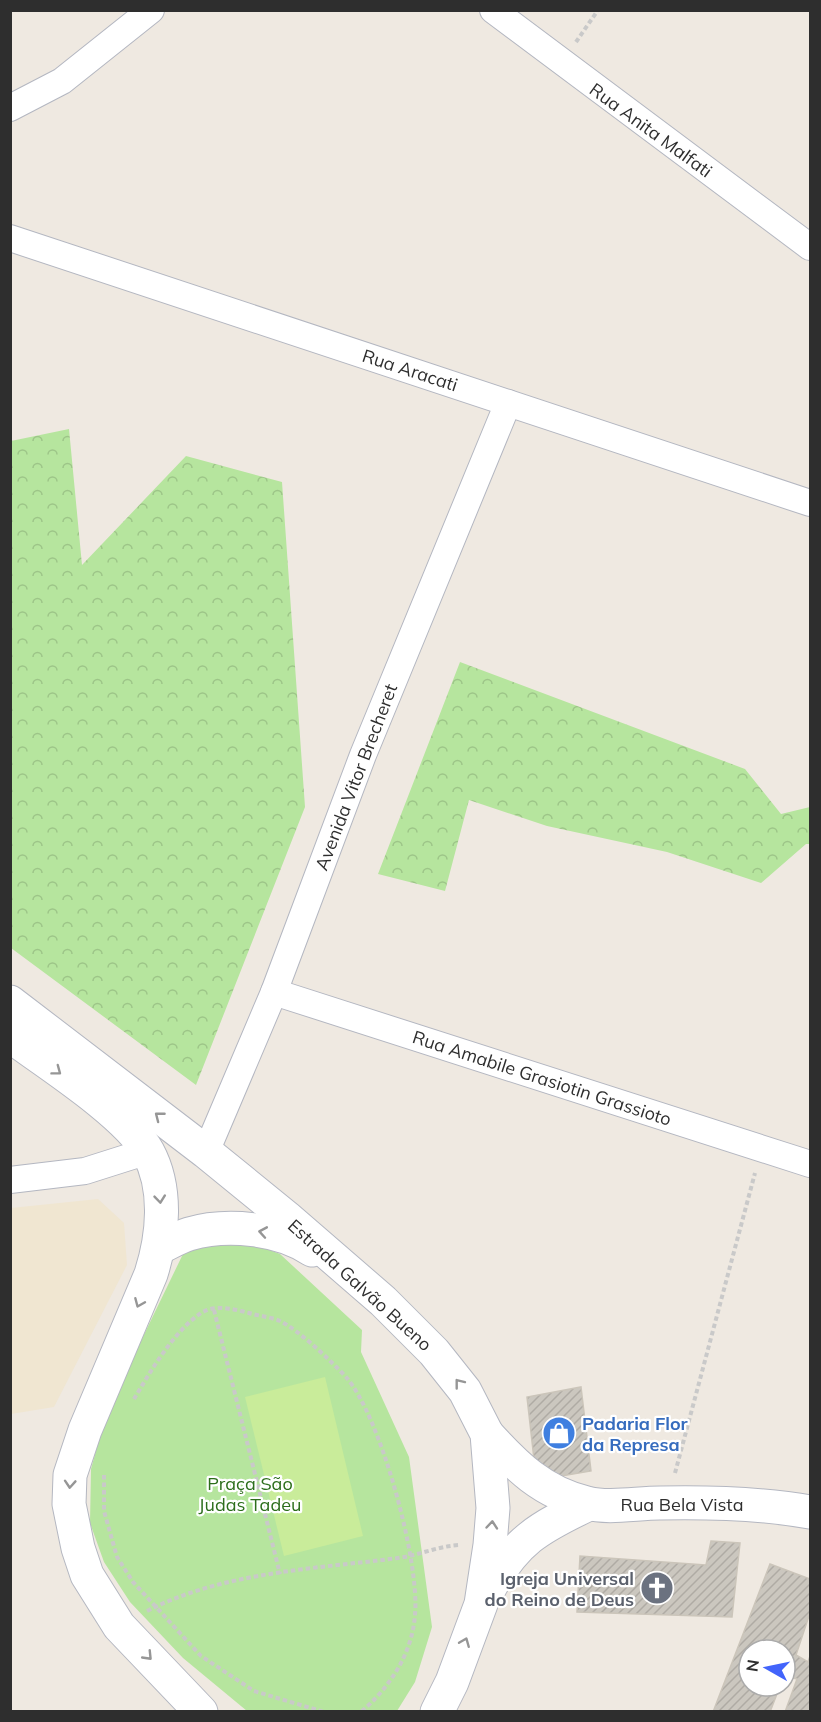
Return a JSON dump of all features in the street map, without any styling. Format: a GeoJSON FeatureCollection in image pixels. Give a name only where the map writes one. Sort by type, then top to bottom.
{"type":"FeatureCollection","features":[{"type":"Feature","properties":{"kind":"main road","name":"Estrada Galvão Bueno"},"geometry":{"type":"LineString","coordinates":[[10,1002],[206,1152],[286,1217],[383,1301],[434,1352],[465,1391],[487,1434],[493,1508],[490,1545],[481,1604],[452,1682],[437,1712]]}},
{"type":"Feature","properties":{"kind":"main road"},"geometry":{"type":"LineString","coordinates":[[10,1036],[118,1117],[147,1151],[159,1188],[162,1219],[159,1248],[151,1274],[84,1430],[70,1475],[69,1504],[78,1548],[87,1575],[119,1626],[201,1712]]}},
{"type":"Feature","properties":{"kind":"main road"},"geometry":{"type":"LineString","coordinates":[[159,1248],[188,1234],[209,1230],[261,1231],[305,1245],[352,1276]]}},
{"type":"Feature","properties":{"kind":"main road","name":"Rua Bela Vista"},"geometry":{"type":"LineString","coordinates":[[487,1434],[519,1470],[535,1481],[558,1494],[589,1504],[733,1502],[810,1512]]}},
{"type":"Feature","properties":{"kind":"main road","name":"Rua Bela Vista"},"geometry":{"type":"LineString","coordinates":[[481,1604],[494,1580],[526,1538],[542,1526],[589,1504]]}},
{"type":"Feature","properties":{"kind":"street"},"geometry":{"type":"LineString","coordinates":[[10,108],[62,81],[151,10]]}},
{"type":"Feature","properties":{"kind":"street","name":"Rua Anita Malfati"},"geometry":{"type":"LineString","coordinates":[[493,10],[556,61],[810,247]]}},
{"type":"Feature","properties":{"kind":"street","name":"Rua Aracati"},"geometry":{"type":"LineString","coordinates":[[10,238],[810,503]]}},
{"type":"Feature","properties":{"kind":"street","name":"Avenida Vitor Brecheret"},"geometry":{"type":"LineString","coordinates":[[206,1152],[274,992],[363,755],[508,403]]}},
{"type":"Feature","properties":{"kind":"street","name":"Rua Amabile Grasiotin Grassioto"},"geometry":{"type":"LineString","coordinates":[[274,992],[810,1164]]}},
{"type":"Feature","properties":{"kind":"street"},"geometry":{"type":"LineString","coordinates":[[10,1180],[85,1171],[147,1151]]}},
{"type":"Feature","properties":{"kind":"path"},"geometry":{"type":"LineString","coordinates":[[582,37],[598,10]]}},
{"type":"Feature","properties":{"kind":"path"},"geometry":{"type":"LineString","coordinates":[[668,1503],[762,1148]]}},
{"type":"Feature","properties":{"kind":"path"},"geometry":{"type":"LineString","coordinates":[[131,1403],[149,1373],[184,1329],[202,1312],[227,1307],[280,1321],[316,1349],[347,1379],[390,1469],[411,1556],[415,1614],[408,1648],[394,1678],[361,1712]]}},
{"type":"Feature","properties":{"kind":"path"},"geometry":{"type":"LineString","coordinates":[[214,1310],[280,1574]]}},
{"type":"Feature","properties":{"kind":"path"},"geometry":{"type":"LineString","coordinates":[[104,1468],[104,1511],[117,1557],[133,1582],[201,1656],[254,1691],[324,1712]]}},
{"type":"Feature","properties":{"kind":"path"},"geometry":{"type":"LineString","coordinates":[[119,1626],[157,1606],[238,1579],[411,1556],[442,1546],[490,1545]]}},
{"type":"Feature","properties":{"kind":"shaded area"},"geometry":{"type":"Polygon","coordinates":[[[98,1199],[124,1223],[127,1265],[54,1407],[11,1414],[11,1208],[98,1199]]]}},
{"type":"Feature","properties":{"kind":"green space"},"geometry":{"type":"Polygon","coordinates":[[[69,429],[82,565],[186,456],[282,482],[305,807],[196,1085],[11,948],[11,441],[69,429]]]}},
{"type":"Feature","properties":{"kind":"green space"},"geometry":{"type":"Polygon","coordinates":[[[460,662],[745,769],[781,814],[810,807],[810,844],[806,844],[761,883],[667,852],[547,826],[469,800],[445,891],[378,874],[460,662]]]}},
{"type":"Feature","properties":{"kind":"green space","name":"Praça São Judas Tadeu"},"geometry":{"type":"Polygon","coordinates":[[[236,1237],[280,1254],[362,1330],[361,1352],[409,1457],[432,1627],[415,1682],[397,1711],[247,1711],[183,1658],[130,1602],[104,1562],[90,1523],[91,1469],[107,1411],[183,1254],[204,1240],[236,1237]]]}},
{"type":"Feature","properties":{"kind":"green space"},"geometry":{"type":"Polygon","coordinates":[[[325,1377],[363,1536],[284,1556],[245,1397],[325,1377]]]}},
{"type":"Feature","properties":{"kind":"building","name":"Padaria Flor da Represa"},"geometry":{"type":"Polygon","coordinates":[[[581,1387],[591,1471],[544,1479],[535,1468],[527,1397],[581,1387]]]}},
{"type":"Feature","properties":{"kind":"building","name":"Igreja Universal do Reino de Deus"},"geometry":{"type":"Polygon","coordinates":[[[711,1541],[740,1543],[732,1617],[577,1612],[580,1556],[706,1565],[711,1541]]]}},
{"type":"Feature","properties":{"kind":"building"},"geometry":{"type":"Polygon","coordinates":[[[770,1564],[810,1579],[810,1613],[797,1652],[797,1638],[742,1638],[770,1564]]]}},
{"type":"Feature","properties":{"kind":"building"},"geometry":{"type":"Polygon","coordinates":[[[737,1650],[737,1698],[775,1698],[770,1712],[713,1712],[737,1650]]]}},
{"type":"Feature","properties":{"kind":"building"},"geometry":{"type":"Polygon","coordinates":[[[797,1656],[808,1662],[810,1656],[810,1712],[785,1712],[790,1698],[797,1698],[797,1656]]]}},
{"type":"Feature","properties":{"kind":"place","name":"Padaria Flor da Represa"},"geometry":{"type":"Point","coordinates":[559,1433]}},
{"type":"Feature","properties":{"kind":"place","name":"Igreja Universal do Reino de Deus"},"geometry":{"type":"Point","coordinates":[657,1588]}}]}
